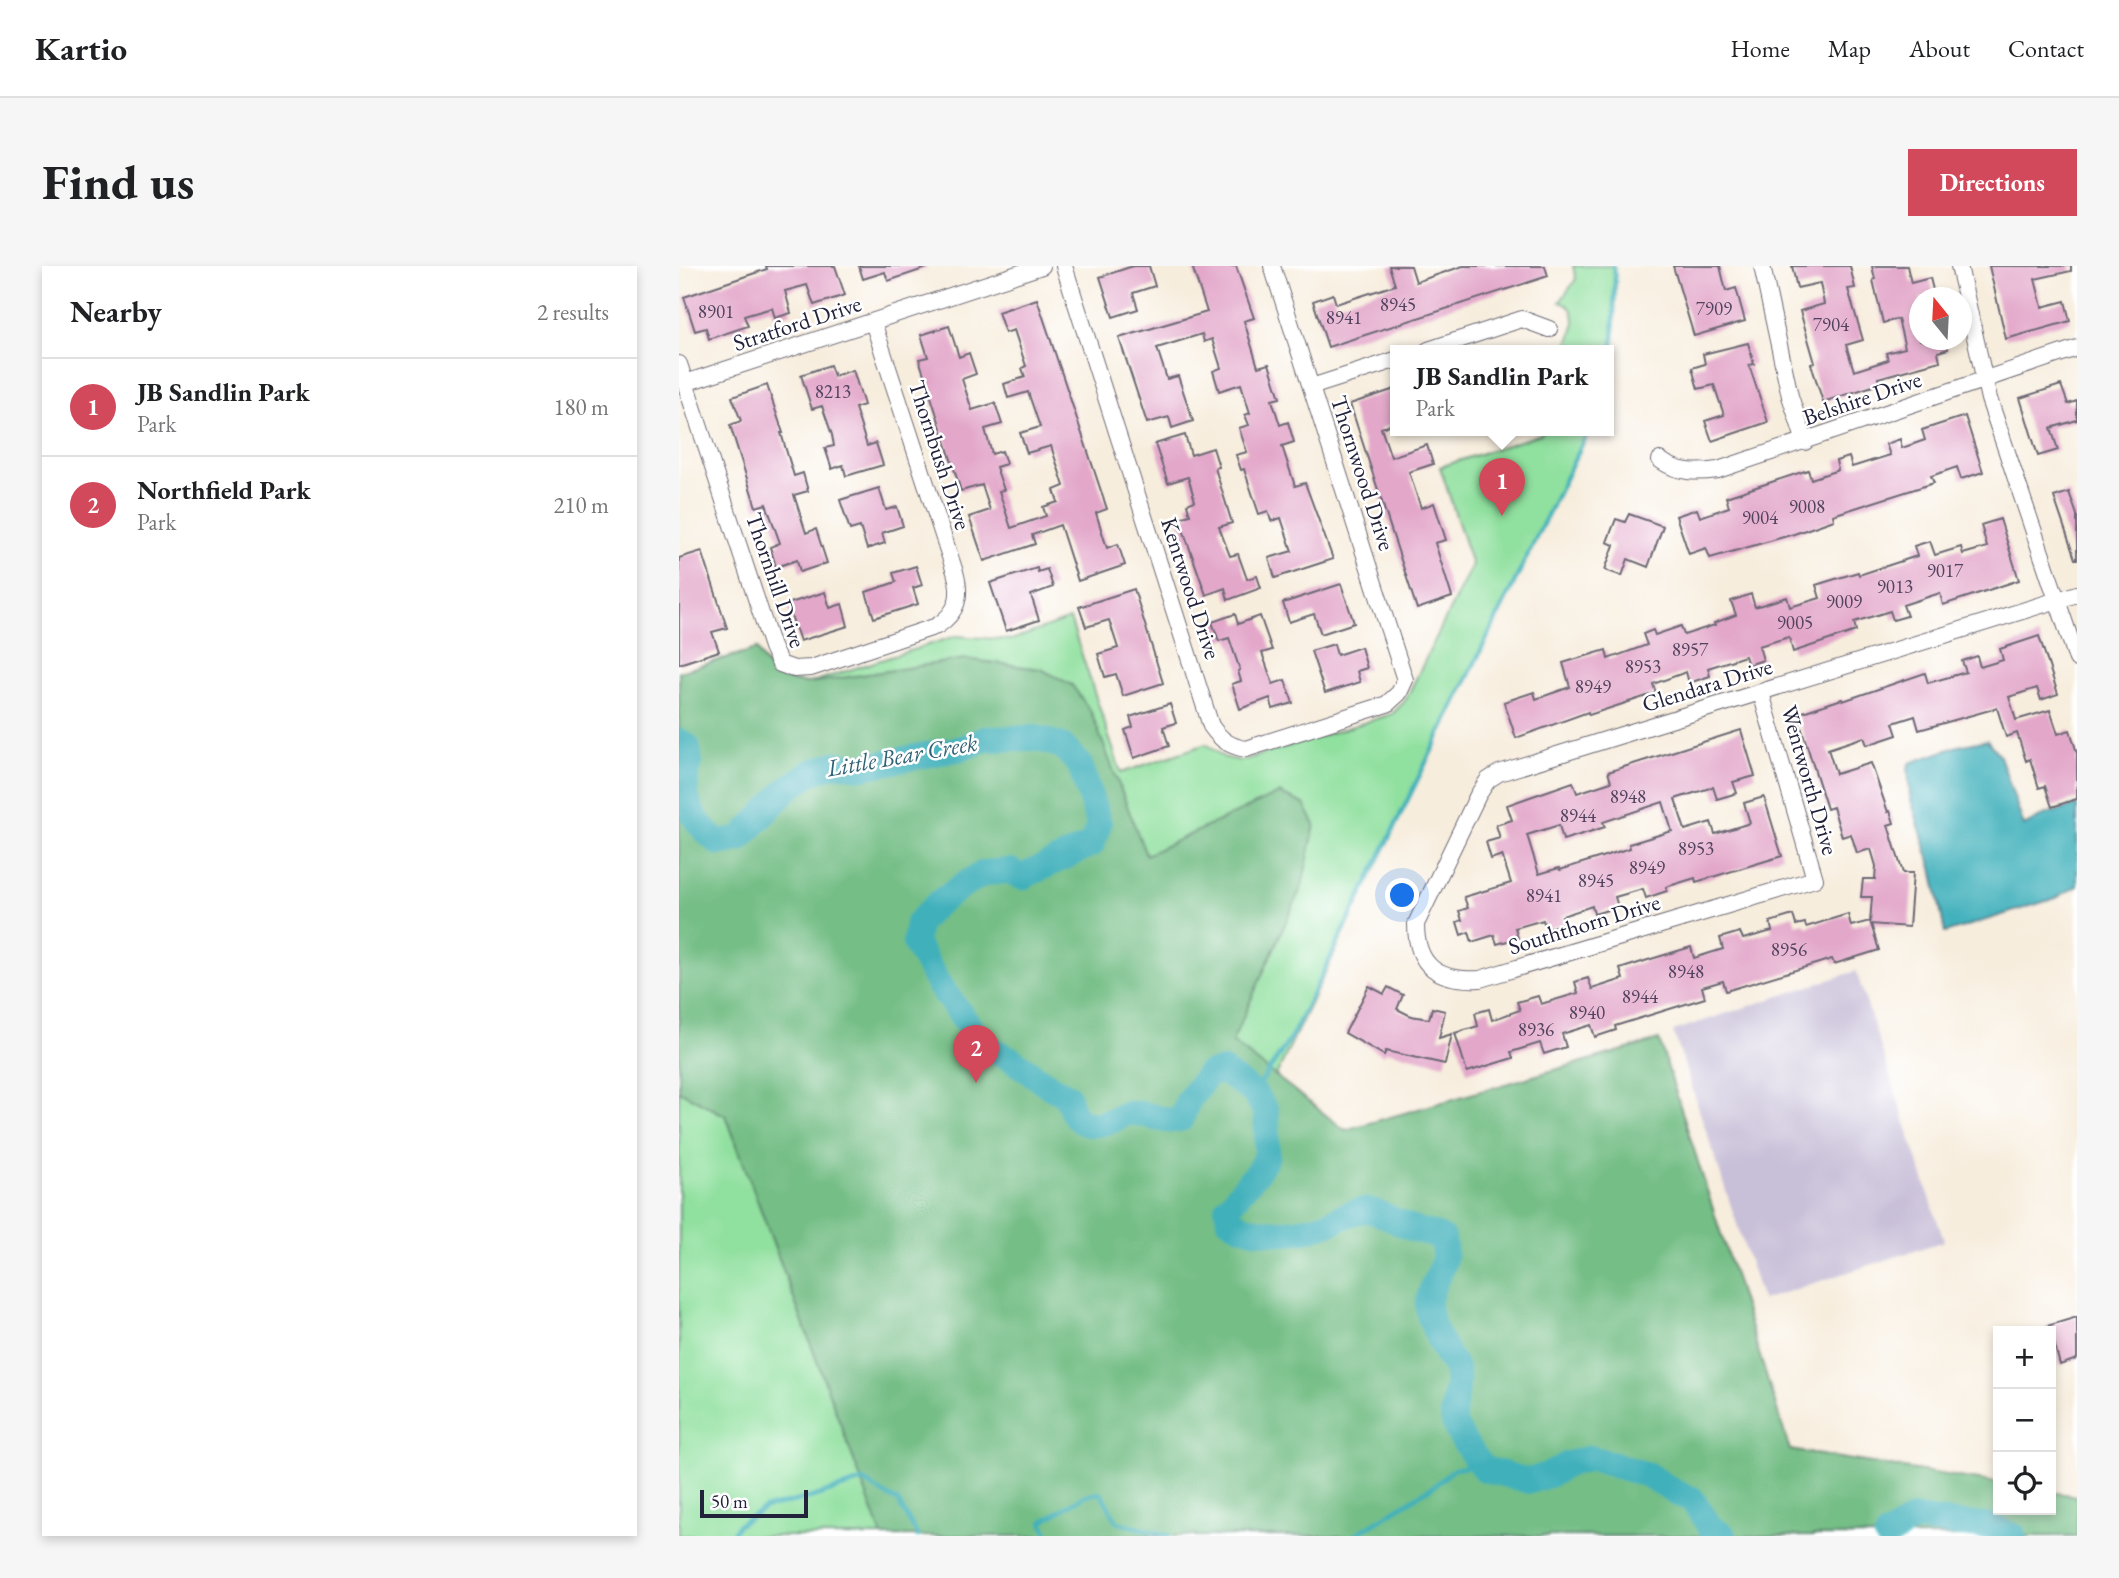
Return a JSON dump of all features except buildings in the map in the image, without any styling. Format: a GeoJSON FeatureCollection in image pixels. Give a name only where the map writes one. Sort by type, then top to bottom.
{"type":"FeatureCollection","features":[{"type":"Feature","properties":{"kind":"street","name":"Stratford Drive"},"geometry":{"type":"LineString","coordinates":[[685,383],[1042,266]]}},
{"type":"Feature","properties":{"kind":"street","name":"Kentwood Drive"},"geometry":{"type":"LineString","coordinates":[[1064,266],[1211,726],[1220,739],[1234,747],[1246,749],[1387,704],[1399,693]]}},
{"type":"Feature","properties":{"kind":"street","name":"Thornwood Drive"},"geometry":{"type":"LineString","coordinates":[[1272,266],[1402,666],[1405,680],[1399,693]]}},
{"type":"Feature","properties":{"kind":"street"},"geometry":{"type":"LineString","coordinates":[[1762,266],[1790,396],[1805,442]]}},
{"type":"Feature","properties":{"kind":"street"},"geometry":{"type":"LineString","coordinates":[[1959,266],[1989,400],[2077,659]]}},
{"type":"Feature","properties":{"kind":"street"},"geometry":{"type":"LineString","coordinates":[[1443,345],[1522,319],[1549,329]]}},
{"type":"Feature","properties":{"kind":"street","name":"Thornbush Drive"},"geometry":{"type":"LineString","coordinates":[[873,322],[955,572],[959,588],[958,603]]}},
{"type":"Feature","properties":{"kind":"street","name":"Belshire Drive"},"geometry":{"type":"LineString","coordinates":[[1660,460],[1671,468],[1701,472],[1718,470],[2077,348]]}},
{"type":"Feature","properties":{"kind":"street"},"geometry":{"type":"LineString","coordinates":[[1311,387],[1390,362]]}},
{"type":"Feature","properties":{"kind":"street","name":"Thornhill Drive"},"geometry":{"type":"LineString","coordinates":[[679,364],[772,647],[780,664],[794,669],[811,668],[937,626],[950,617],[958,603]]}},
{"type":"Feature","properties":{"kind":"street","name":"Glendara Drive"},"geometry":{"type":"LineString","coordinates":[[1424,907],[1478,795],[1488,780],[1499,773],[2077,594]]}},
{"type":"Feature","properties":{"kind":"street","name":"Wentworth Drive"},"geometry":{"type":"LineString","coordinates":[[1761,693],[1815,879]]}},
{"type":"Feature","properties":{"kind":"street","name":"Souththorn Drive"},"geometry":{"type":"LineString","coordinates":[[1424,907],[1416,924],[1416,938],[1426,964],[1442,975],[1458,980],[1480,979],[1815,879]]}},
{"type":"Feature","properties":{"kind":"shaded area"},"geometry":{"type":"Polygon","coordinates":[[[1856,971],[1944,1241],[1762,1300],[1673,1031],[1856,971]]]}},
{"type":"Feature","properties":{"kind":"green space"},"geometry":{"type":"Polygon","coordinates":[[[1573,266],[1613,266],[1613,345],[1567,345],[1573,331],[1574,316],[1567,305],[1560,302],[1576,279],[1573,266]]]}},
{"type":"Feature","properties":{"kind":"green space"},"geometry":{"type":"Polygon","coordinates":[[[1535,436],[1587,436],[1462,687],[1226,1180],[888,1536],[679,1536],[679,672],[757,649],[763,661],[780,679],[809,683],[956,636],[1011,640],[1070,619],[1121,773],[1206,744],[1223,757],[1241,761],[1392,714],[1405,701],[1472,565],[1440,467],[1535,436]]]}},
{"type":"Feature","properties":{"kind":"green space"},"geometry":{"type":"Polygon","coordinates":[[[757,649],[771,671],[783,679],[809,683],[965,659],[1041,669],[1072,685],[1091,712],[1146,855],[1279,793],[1304,804],[1315,825],[1302,886],[1232,1042],[1345,1130],[1659,1040],[1790,1450],[1993,1482],[1993,1515],[2056,1515],[2056,1493],[2077,1496],[2077,1536],[882,1536],[726,1116],[679,1091],[679,672],[757,649]]]}},
{"type":"Feature","properties":{"kind":"water"},"geometry":{"type":"Polygon","coordinates":[[[1987,740],[2000,756],[2024,826],[2046,814],[2077,805],[2077,886],[2056,898],[1945,933],[1932,868],[1910,797],[1908,767],[1910,763],[1958,746],[1987,740]]]}},
{"type":"Feature","properties":{"kind":"waterway"},"geometry":{"type":"LineString","coordinates":[[1613,266],[1613,345]]}},
{"type":"Feature","properties":{"kind":"waterway"},"geometry":{"type":"LineString","coordinates":[[1254,1093],[1292,1036],[1586,436]]}},
{"type":"Feature","properties":{"kind":"waterway","name":"Little Bear Creek"},"geometry":{"type":"LineString","coordinates":[[679,741],[687,746],[689,757],[686,789],[690,807],[699,823],[719,843],[740,839],[788,788],[812,772],[835,764],[862,767],[963,748],[984,739],[1036,738],[1062,746],[1080,765],[1099,824],[1092,844],[1022,877],[1010,871],[984,873],[938,903],[918,923],[915,943],[939,985],[984,1046],[1011,1059],[1052,1088],[1067,1095],[1077,1118],[1088,1124],[1103,1123],[1131,1113],[1162,1120],[1181,1119],[1188,1101],[1208,1074],[1223,1071],[1254,1093],[1266,1111],[1267,1134],[1267,1156],[1227,1208],[1229,1219],[1250,1229],[1288,1232],[1324,1225],[1359,1211],[1371,1211],[1442,1238],[1443,1263],[1430,1295],[1428,1309],[1438,1337],[1456,1369],[1453,1414],[1456,1428],[1484,1469],[1529,1481],[1551,1474],[1568,1464],[1591,1458],[1648,1475],[1676,1493],[1692,1499],[1710,1527],[1724,1536]]}},
{"type":"Feature","properties":{"kind":"waterway"},"geometry":{"type":"LineString","coordinates":[[1353,1536],[1434,1486],[1454,1469],[1475,1466],[1484,1469]]}},
{"type":"Feature","properties":{"kind":"waterway"},"geometry":{"type":"LineString","coordinates":[[731,1536],[738,1525],[765,1508],[863,1481],[898,1502],[918,1536]]}},
{"type":"Feature","properties":{"kind":"waterway"},"geometry":{"type":"LineString","coordinates":[[1049,1536],[1042,1522],[1086,1495],[1101,1493],[1117,1522],[1169,1536]]}},
{"type":"Feature","properties":{"kind":"waterway","name":"Little Bear Creek"},"geometry":{"type":"LineString","coordinates":[[1887,1536],[1914,1519],[1993,1527],[2014,1536]]}},
{"type":"Feature","properties":{"kind":"place","name":"JB Sandlin Park"},"geometry":{"type":"Point","coordinates":[1502,516]}},
{"type":"Feature","properties":{"kind":"place","name":"Northfield Park"},"geometry":{"type":"Point","coordinates":[976,1083]}}]}
